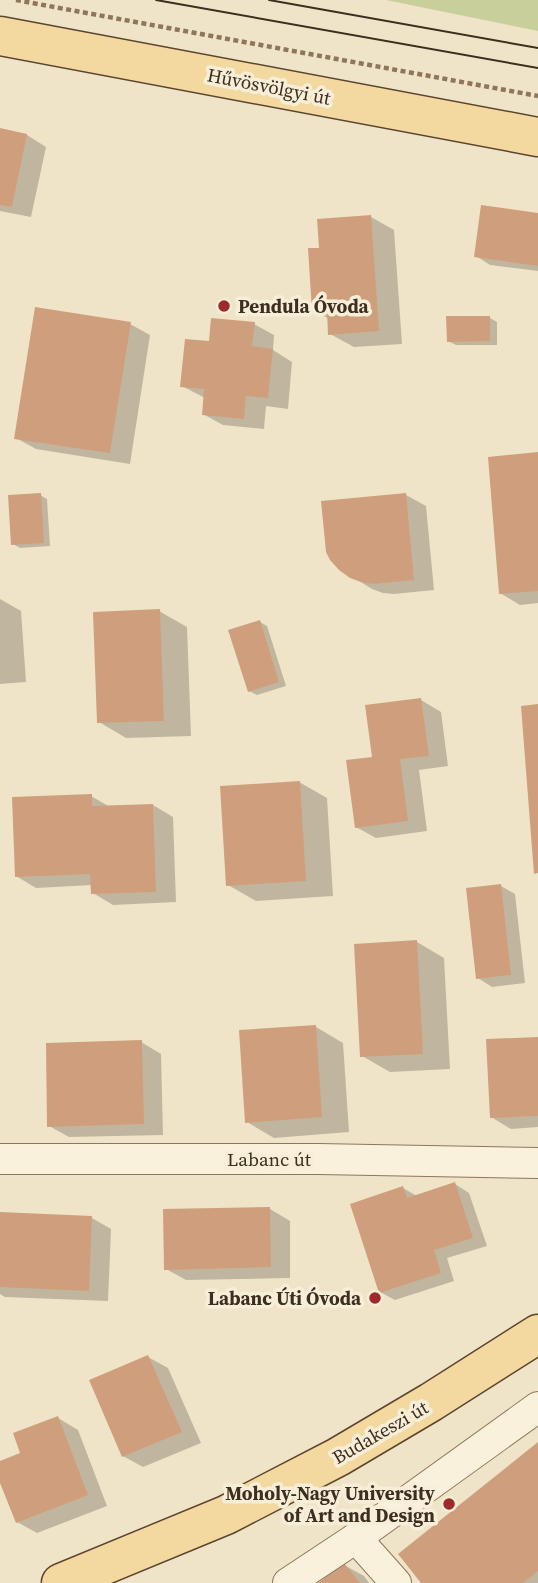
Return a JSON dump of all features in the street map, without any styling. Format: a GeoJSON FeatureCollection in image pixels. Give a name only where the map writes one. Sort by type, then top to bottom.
{"type":"FeatureCollection","features":[{"type":"Feature","properties":{"kind":"main road","name":"Hűvösvölgyi út"},"geometry":{"type":"LineString","coordinates":[[0,36],[538,137]]}},
{"type":"Feature","properties":{"kind":"main road","name":"Budakeszi út"},"geometry":{"type":"LineString","coordinates":[[61,1583],[226,1515],[338,1457],[538,1334]]}},
{"type":"Feature","properties":{"kind":"street","name":"Labanc út"},"geometry":{"type":"LineString","coordinates":[[0,1158],[538,1163]]}},
{"type":"Feature","properties":{"kind":"street"},"geometry":{"type":"LineString","coordinates":[[288,1583],[356,1538],[538,1407]]}},
{"type":"Feature","properties":{"kind":"street"},"geometry":{"type":"LineString","coordinates":[[356,1538],[396,1583]]}},
{"type":"Feature","properties":{"kind":"path"},"geometry":{"type":"LineString","coordinates":[[16,0],[538,96]]}},
{"type":"Feature","properties":{"kind":"green space"},"geometry":{"type":"Polygon","coordinates":[[[386,0],[538,0],[538,31],[386,0]]]}},
{"type":"Feature","properties":{"kind":"building"},"geometry":{"type":"Polygon","coordinates":[[[0,128],[27,134],[12,207],[0,205],[0,128]]]}},
{"type":"Feature","properties":{"kind":"building"},"geometry":{"type":"Polygon","coordinates":[[[481,205],[538,213],[538,266],[474,257],[481,205]]]}},
{"type":"Feature","properties":{"kind":"building"},"geometry":{"type":"Polygon","coordinates":[[[371,215],[379,331],[328,335],[327,310],[312,311],[308,248],[319,248],[317,219],[371,215]]]}},
{"type":"Feature","properties":{"kind":"building"},"geometry":{"type":"Polygon","coordinates":[[[35,307],[131,322],[110,453],[14,439],[35,307]]]}},
{"type":"Feature","properties":{"kind":"building"},"geometry":{"type":"Polygon","coordinates":[[[446,316],[490,316],[490,341],[447,342],[446,316]]]}},
{"type":"Feature","properties":{"kind":"building"},"geometry":{"type":"Polygon","coordinates":[[[211,318],[255,322],[252,346],[273,349],[268,398],[246,396],[244,419],[202,415],[204,389],[180,387],[185,339],[209,341],[211,318]]]}},
{"type":"Feature","properties":{"kind":"building"},"geometry":{"type":"Polygon","coordinates":[[[538,452],[538,591],[499,594],[488,457],[538,452]]]}},
{"type":"Feature","properties":{"kind":"building"},"geometry":{"type":"Polygon","coordinates":[[[41,493],[44,543],[11,545],[8,495],[41,493]]]}},
{"type":"Feature","properties":{"kind":"building"},"geometry":{"type":"Polygon","coordinates":[[[406,493],[414,580],[373,584],[350,578],[339,570],[326,552],[321,501],[406,493]]]}},
{"type":"Feature","properties":{"kind":"building"},"geometry":{"type":"Polygon","coordinates":[[[160,609],[164,721],[97,723],[93,612],[160,609]]]}},
{"type":"Feature","properties":{"kind":"building"},"geometry":{"type":"Polygon","coordinates":[[[260,620],[279,682],[248,692],[228,630],[260,620]]]}},
{"type":"Feature","properties":{"kind":"building"},"geometry":{"type":"Polygon","coordinates":[[[421,698],[429,756],[400,759],[408,821],[355,828],[346,760],[372,757],[365,705],[421,698]]]}},
{"type":"Feature","properties":{"kind":"building"},"geometry":{"type":"Polygon","coordinates":[[[538,704],[538,873],[534,874],[521,706],[538,704]]]}},
{"type":"Feature","properties":{"kind":"building"},"geometry":{"type":"Polygon","coordinates":[[[300,781],[306,881],[226,886],[220,786],[300,781]]]}},
{"type":"Feature","properties":{"kind":"building"},"geometry":{"type":"Polygon","coordinates":[[[92,794],[92,806],[153,804],[156,892],[91,894],[90,874],[15,877],[12,797],[92,794]]]}},
{"type":"Feature","properties":{"kind":"building"},"geometry":{"type":"Polygon","coordinates":[[[501,884],[511,975],[476,979],[466,888],[501,884]]]}},
{"type":"Feature","properties":{"kind":"building"},"geometry":{"type":"Polygon","coordinates":[[[417,940],[423,1054],[360,1057],[354,944],[417,940]]]}},
{"type":"Feature","properties":{"kind":"building"},"geometry":{"type":"Polygon","coordinates":[[[316,1025],[322,1117],[245,1123],[239,1030],[316,1025]]]}},
{"type":"Feature","properties":{"kind":"building"},"geometry":{"type":"Polygon","coordinates":[[[538,1037],[538,1116],[490,1118],[486,1039],[538,1037]]]}},
{"type":"Feature","properties":{"kind":"building"},"geometry":{"type":"Polygon","coordinates":[[[142,1040],[144,1124],[47,1127],[46,1043],[142,1040]]]}},
{"type":"Feature","properties":{"kind":"building"},"geometry":{"type":"Polygon","coordinates":[[[455,1182],[473,1238],[434,1250],[441,1273],[379,1293],[350,1204],[403,1186],[407,1198],[455,1182]]]}},
{"type":"Feature","properties":{"kind":"building"},"geometry":{"type":"Polygon","coordinates":[[[270,1207],[271,1267],[164,1270],[163,1209],[270,1207]]]}},
{"type":"Feature","properties":{"kind":"building"},"geometry":{"type":"Polygon","coordinates":[[[0,1212],[92,1216],[89,1291],[0,1287],[0,1212]]]}},
{"type":"Feature","properties":{"kind":"building"},"geometry":{"type":"Polygon","coordinates":[[[148,1355],[182,1432],[122,1457],[89,1380],[148,1355]]]}},
{"type":"Feature","properties":{"kind":"building"},"geometry":{"type":"Polygon","coordinates":[[[58,1416],[88,1495],[16,1523],[0,1483],[0,1461],[20,1453],[13,1433],[58,1416]]]}},
{"type":"Feature","properties":{"kind":"building"},"geometry":{"type":"Polygon","coordinates":[[[538,1442],[538,1571],[523,1583],[421,1583],[398,1554],[538,1442]]]}},
{"type":"Feature","properties":{"kind":"building"},"geometry":{"type":"Polygon","coordinates":[[[344,1563],[360,1583],[318,1583],[344,1563]]]}},
{"type":"Feature","properties":{"kind":"tram line"},"geometry":{"type":"LineString","coordinates":[[156,0],[538,68]]}},
{"type":"Feature","properties":{"kind":"tram line"},"geometry":{"type":"LineString","coordinates":[[269,0],[538,48]]}},
{"type":"Feature","properties":{"kind":"place","name":"Pendula Óvoda"},"geometry":{"type":"Point","coordinates":[224,306]}},
{"type":"Feature","properties":{"kind":"place","name":"Labanc Úti Óvoda"},"geometry":{"type":"Point","coordinates":[375,1298]}},
{"type":"Feature","properties":{"kind":"place","name":"Moholy-Nagy University of Art and Design"},"geometry":{"type":"Point","coordinates":[449,1504]}}]}
